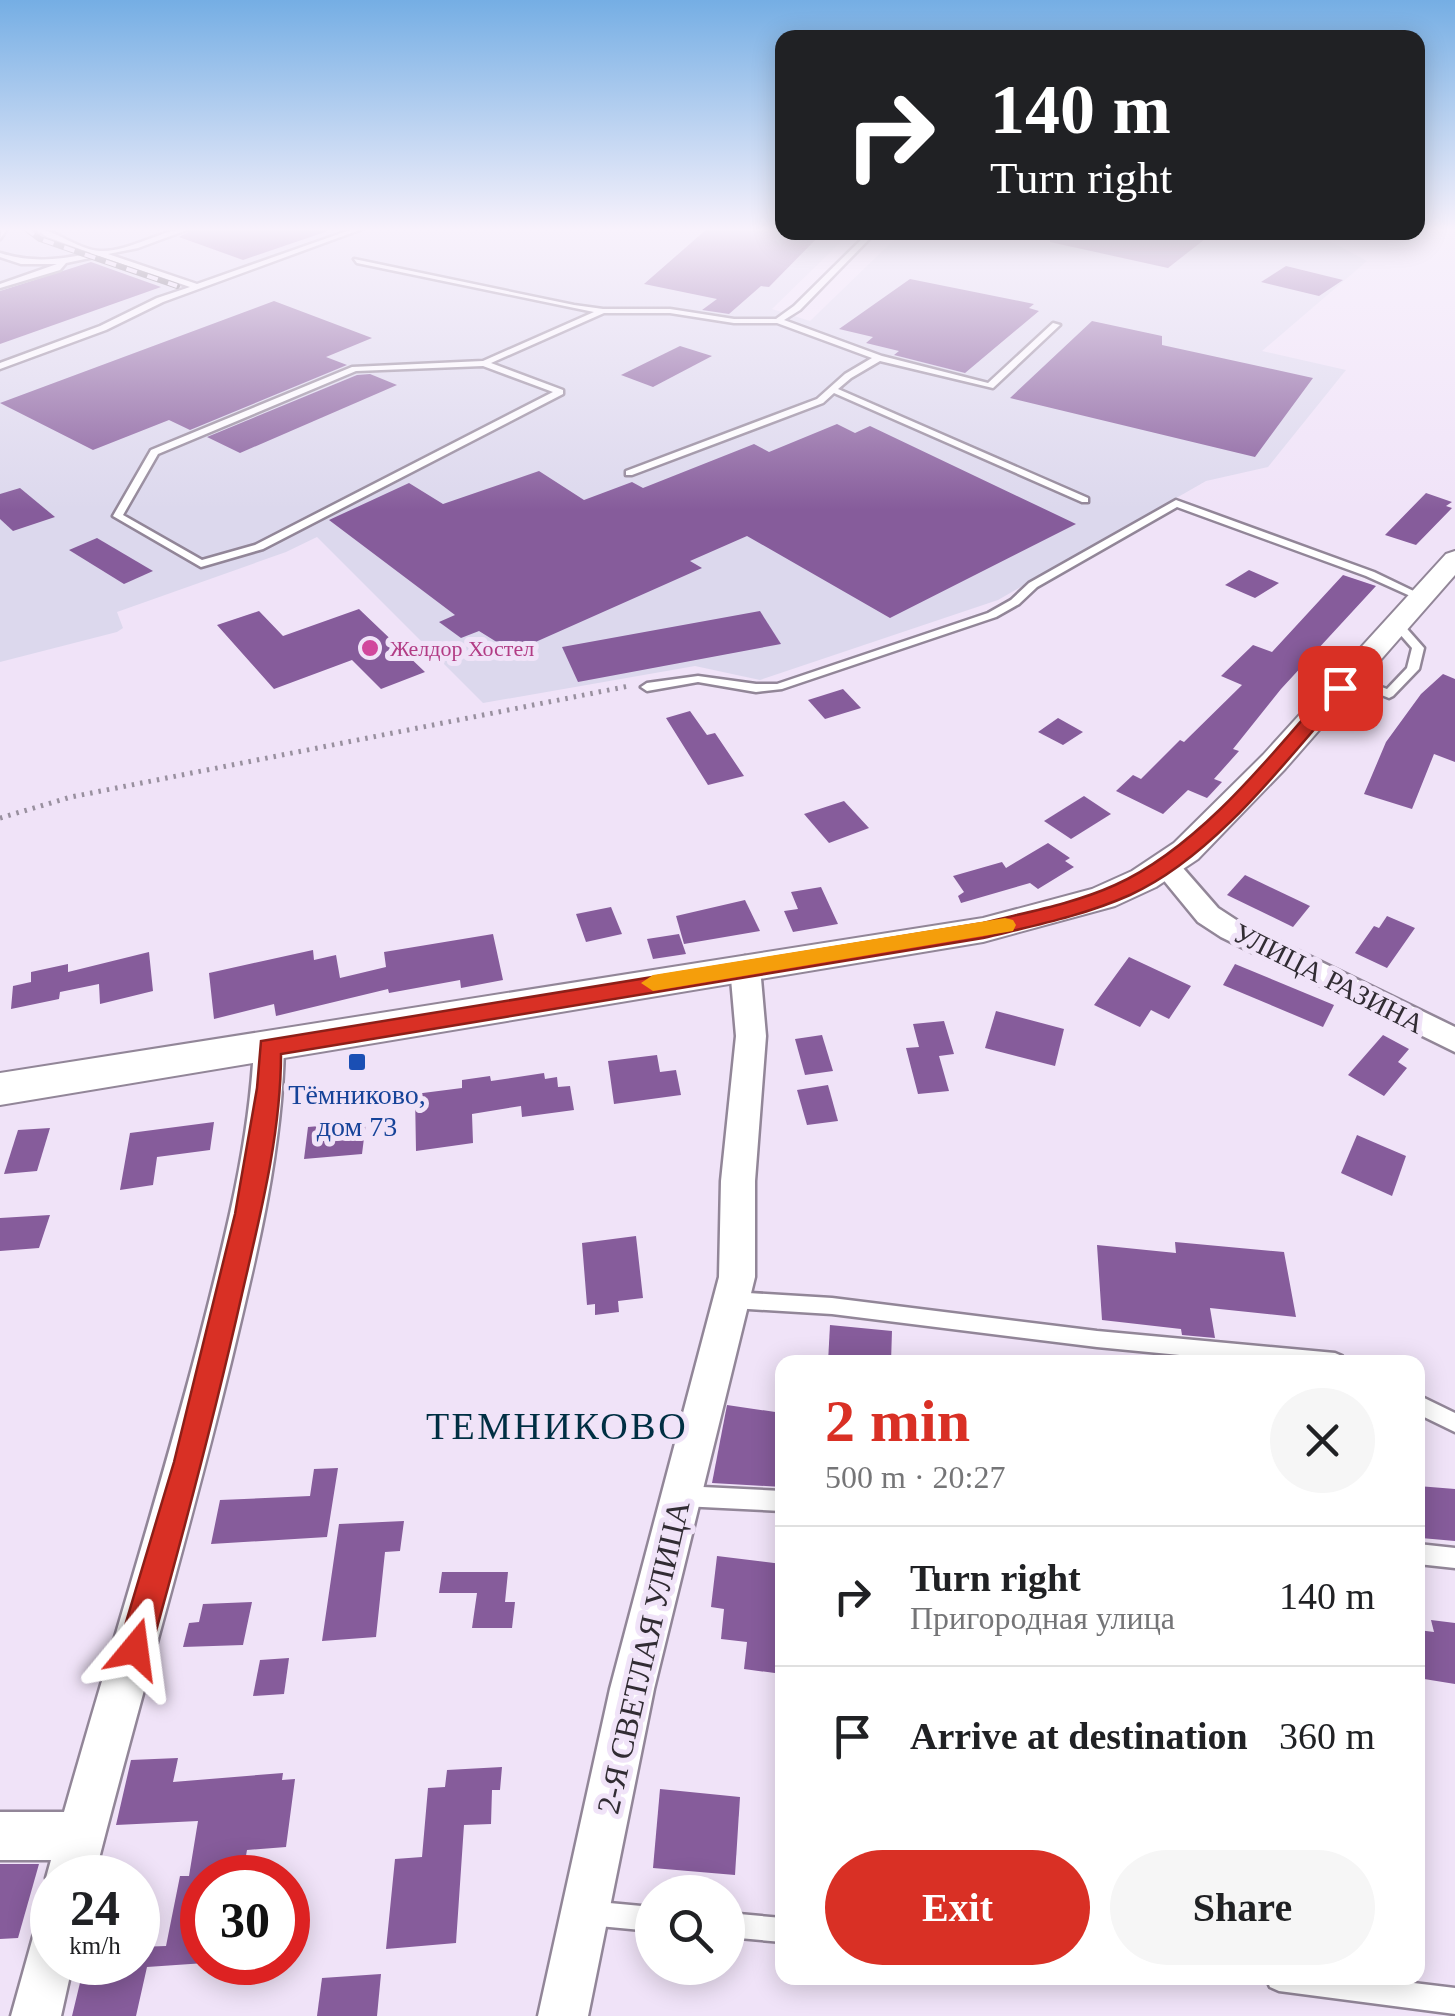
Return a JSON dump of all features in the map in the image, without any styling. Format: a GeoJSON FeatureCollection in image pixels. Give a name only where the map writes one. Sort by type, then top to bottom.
{"type":"FeatureCollection","features":[{"type":"Feature","properties":{"kind":"street"},"geometry":{"type":"LineString","coordinates":[[0,1089],[1042,918],[1104,898],[1166,866],[1224,814],[1455,560]]}},
{"type":"Feature","properties":{"kind":"street","name":"УЛИЦА РАЗИНА"},"geometry":{"type":"LineString","coordinates":[[1166,866],[1208,915],[1230,930],[1455,1040]]}},
{"type":"Feature","properties":{"kind":"street","name":"2-Я СВЕТЛАЯ УЛИЦА"},"geometry":{"type":"LineString","coordinates":[[563,2016],[632,1689],[737,1277],[738,1181],[750,1036],[745,967]]}},
{"type":"Feature","properties":{"kind":"street"},"geometry":{"type":"LineString","coordinates":[[77,1855],[188,1462],[234,1271],[264,1130],[269,1047]]}},
{"type":"Feature","properties":{"kind":"street"},"geometry":{"type":"LineString","coordinates":[[0,1836],[69,1855]]}},
{"type":"Feature","properties":{"kind":"street"},"geometry":{"type":"LineString","coordinates":[[36,2016],[43,1985]]}},
{"type":"Feature","properties":{"kind":"lane"},"geometry":{"type":"LineString","coordinates":[[0,366],[117,322]]}},
{"type":"Feature","properties":{"kind":"lane"},"geometry":{"type":"LineString","coordinates":[[484,363],[560,392],[259,548],[202,564],[118,516],[154,452],[355,369],[484,363],[579,322]]}},
{"type":"Feature","properties":{"kind":"lane"},"geometry":{"type":"LineString","coordinates":[[782,322],[879,358],[990,386],[1056,325]]}},
{"type":"Feature","properties":{"kind":"lane"},"geometry":{"type":"LineString","coordinates":[[791,325],[843,354],[879,358]]}},
{"type":"Feature","properties":{"kind":"lane"},"geometry":{"type":"LineString","coordinates":[[843,354],[850,371]]}},
{"type":"Feature","properties":{"kind":"lane"},"geometry":{"type":"LineString","coordinates":[[629,473],[820,401],[864,357]]}},
{"type":"Feature","properties":{"kind":"lane"},"geometry":{"type":"LineString","coordinates":[[850,371],[879,358]]}},
{"type":"Feature","properties":{"kind":"lane"},"geometry":{"type":"LineString","coordinates":[[833,390],[1085,500]]}},
{"type":"Feature","properties":{"kind":"lane"},"geometry":{"type":"LineString","coordinates":[[647,687],[698,679],[756,688],[778,687],[964,626],[1009,606],[1033,586],[1176,503],[1421,596]]}},
{"type":"Feature","properties":{"kind":"lane"},"geometry":{"type":"LineString","coordinates":[[731,1300],[832,1306],[1263,1355]]}},
{"type":"Feature","properties":{"kind":"lane"},"geometry":{"type":"LineString","coordinates":[[1425,1408],[1455,1423]]}},
{"type":"Feature","properties":{"kind":"lane"},"geometry":{"type":"LineString","coordinates":[[682,1496],[775,1501]]}},
{"type":"Feature","properties":{"kind":"lane"},"geometry":{"type":"LineString","coordinates":[[1425,1555],[1455,1558]]}},
{"type":"Feature","properties":{"kind":"lane"},"geometry":{"type":"LineString","coordinates":[[584,1913],[635,1918]]}},
{"type":"Feature","properties":{"kind":"lane"},"geometry":{"type":"LineString","coordinates":[[745,1927],[775,1929]]}},
{"type":"Feature","properties":{"kind":"lane"},"geometry":{"type":"LineString","coordinates":[[1333,1985],[1455,2001]]}},
{"type":"Feature","properties":{"kind":"path"},"geometry":{"type":"LineString","coordinates":[[0,818],[71,797],[606,688],[647,687]]}},
{"type":"Feature","properties":{"kind":"shaded area"},"geometry":{"type":"Polygon","coordinates":[[[0,322],[1296,322],[1262,351],[1346,370],[1268,467],[1206,481],[998,600],[760,680],[695,666],[483,703],[317,537],[286,552],[117,612],[123,628],[117,632],[0,662],[0,322]]]}},
{"type":"Feature","properties":{"kind":"building"},"geometry":{"type":"Polygon","coordinates":[[[0,322],[62,322],[0,344],[0,322]]]}},
{"type":"Feature","properties":{"kind":"building"},"geometry":{"type":"Polygon","coordinates":[[[217,322],[330,322],[372,338],[326,357],[347,365],[190,430],[169,420],[93,450],[0,403],[217,322]]]}},
{"type":"Feature","properties":{"kind":"building"},"geometry":{"type":"Polygon","coordinates":[[[849,322],[1026,322],[965,373],[894,355],[899,351],[866,343],[873,337],[839,329],[849,322]]]}},
{"type":"Feature","properties":{"kind":"building"},"geometry":{"type":"Polygon","coordinates":[[[1091,322],[1162,336],[1162,345],[1313,378],[1255,457],[1010,398],[1091,322]]]}},
{"type":"Feature","properties":{"kind":"building"},"geometry":{"type":"Polygon","coordinates":[[[680,346],[712,356],[653,387],[621,375],[680,346]]]}},
{"type":"Feature","properties":{"kind":"building"},"geometry":{"type":"Polygon","coordinates":[[[370,374],[397,385],[240,453],[207,437],[357,375],[370,374]]]}},
{"type":"Feature","properties":{"kind":"building"},"geometry":{"type":"Polygon","coordinates":[[[837,424],[855,433],[870,426],[1076,524],[890,618],[747,536],[690,561],[702,568],[513,652],[479,631],[461,638],[439,622],[455,615],[329,520],[409,483],[443,504],[539,471],[584,500],[632,482],[643,488],[754,444],[769,452],[837,424]]]}},
{"type":"Feature","properties":{"kind":"building"},"geometry":{"type":"Polygon","coordinates":[[[20,488],[55,517],[13,531],[0,519],[0,494],[20,488]]]}},
{"type":"Feature","properties":{"kind":"building"},"geometry":{"type":"Polygon","coordinates":[[[1426,493],[1452,502],[1446,506],[1452,508],[1416,545],[1385,535],[1426,493]]]}},
{"type":"Feature","properties":{"kind":"building"},"geometry":{"type":"Polygon","coordinates":[[[97,538],[153,571],[124,584],[69,550],[97,538]]]}},
{"type":"Feature","properties":{"kind":"building"},"geometry":{"type":"Polygon","coordinates":[[[1249,570],[1279,583],[1255,598],[1225,585],[1249,570]]]}},
{"type":"Feature","properties":{"kind":"building"},"geometry":{"type":"Polygon","coordinates":[[[1343,575],[1376,586],[1281,689],[1233,749],[1239,751],[1214,779],[1222,782],[1207,798],[1188,790],[1163,814],[1116,791],[1133,775],[1141,779],[1180,740],[1184,742],[1242,685],[1221,676],[1253,645],[1272,652],[1343,575]]]}},
{"type":"Feature","properties":{"kind":"building"},"geometry":{"type":"Polygon","coordinates":[[[359,609],[425,672],[381,689],[352,660],[274,689],[217,625],[259,611],[283,636],[359,609]]]}},
{"type":"Feature","properties":{"kind":"building"},"geometry":{"type":"Polygon","coordinates":[[[760,611],[781,644],[578,682],[562,647],[760,611]]]}},
{"type":"Feature","properties":{"kind":"building"},"geometry":{"type":"Polygon","coordinates":[[[1443,674],[1455,679],[1455,762],[1434,754],[1412,809],[1364,794],[1386,742],[1421,694],[1443,674]]]}},
{"type":"Feature","properties":{"kind":"building"},"geometry":{"type":"Polygon","coordinates":[[[843,689],[861,708],[825,719],[808,700],[843,689]]]}},
{"type":"Feature","properties":{"kind":"building"},"geometry":{"type":"Polygon","coordinates":[[[690,711],[707,735],[715,733],[744,776],[708,785],[666,718],[690,711]]]}},
{"type":"Feature","properties":{"kind":"building"},"geometry":{"type":"Polygon","coordinates":[[[1058,718],[1083,732],[1063,745],[1038,732],[1058,718]]]}},
{"type":"Feature","properties":{"kind":"building"},"geometry":{"type":"Polygon","coordinates":[[[1084,796],[1111,814],[1071,839],[1044,821],[1084,796]]]}},
{"type":"Feature","properties":{"kind":"building"},"geometry":{"type":"Polygon","coordinates":[[[844,801],[869,828],[829,843],[804,814],[844,801]]]}},
{"type":"Feature","properties":{"kind":"building"},"geometry":{"type":"Polygon","coordinates":[[[1048,843],[1070,858],[1065,861],[1074,867],[1038,889],[1030,883],[961,903],[958,896],[964,892],[953,876],[1002,862],[1006,868],[1048,843]]]}},
{"type":"Feature","properties":{"kind":"building"},"geometry":{"type":"Polygon","coordinates":[[[1245,875],[1310,906],[1293,927],[1227,895],[1245,875]]]}},
{"type":"Feature","properties":{"kind":"building"},"geometry":{"type":"Polygon","coordinates":[[[821,887],[838,924],[793,932],[784,911],[798,909],[791,892],[821,887]]]}},
{"type":"Feature","properties":{"kind":"building"},"geometry":{"type":"Polygon","coordinates":[[[745,900],[760,931],[684,944],[676,916],[745,900]]]}},
{"type":"Feature","properties":{"kind":"building"},"geometry":{"type":"Polygon","coordinates":[[[611,907],[622,934],[586,942],[576,914],[611,907]]]}},
{"type":"Feature","properties":{"kind":"building"},"geometry":{"type":"Polygon","coordinates":[[[1387,916],[1415,928],[1387,968],[1355,953],[1374,926],[1379,928],[1387,916]]]}},
{"type":"Feature","properties":{"kind":"building"},"geometry":{"type":"Polygon","coordinates":[[[493,934],[503,980],[461,988],[460,980],[389,993],[388,989],[276,1016],[274,1004],[214,1019],[209,973],[313,950],[314,960],[336,955],[340,978],[386,967],[384,952],[493,934]]]}},
{"type":"Feature","properties":{"kind":"building"},"geometry":{"type":"Polygon","coordinates":[[[679,934],[686,954],[653,959],[647,939],[679,934]]]}},
{"type":"Feature","properties":{"kind":"building"},"geometry":{"type":"Polygon","coordinates":[[[149,952],[153,991],[100,1004],[99,984],[60,992],[59,999],[11,1009],[13,986],[31,982],[31,972],[68,964],[68,972],[149,952]]]}},
{"type":"Feature","properties":{"kind":"building"},"geometry":{"type":"Polygon","coordinates":[[[1129,957],[1191,986],[1169,1019],[1151,1010],[1140,1027],[1094,1005],[1129,957]]]}},
{"type":"Feature","properties":{"kind":"building"},"geometry":{"type":"Polygon","coordinates":[[[1235,964],[1334,1005],[1323,1027],[1223,985],[1235,964]]]}},
{"type":"Feature","properties":{"kind":"building"},"geometry":{"type":"Polygon","coordinates":[[[996,1011],[1064,1029],[1055,1066],[985,1048],[996,1011]]]}},
{"type":"Feature","properties":{"kind":"building"},"geometry":{"type":"Polygon","coordinates":[[[944,1021],[954,1054],[939,1056],[949,1091],[918,1094],[906,1048],[919,1047],[913,1024],[944,1021]]]}},
{"type":"Feature","properties":{"kind":"building"},"geometry":{"type":"Polygon","coordinates":[[[822,1035],[833,1071],[805,1075],[795,1039],[822,1035]]]}},
{"type":"Feature","properties":{"kind":"building"},"geometry":{"type":"Polygon","coordinates":[[[1383,1035],[1409,1049],[1398,1062],[1407,1068],[1384,1096],[1348,1075],[1383,1035]]]}},
{"type":"Feature","properties":{"kind":"building"},"geometry":{"type":"Polygon","coordinates":[[[657,1055],[660,1072],[676,1070],[681,1095],[614,1104],[608,1061],[657,1055]]]}},
{"type":"Feature","properties":{"kind":"building"},"geometry":{"type":"Polygon","coordinates":[[[544,1073],[545,1079],[557,1077],[558,1087],[570,1086],[574,1110],[522,1117],[521,1106],[472,1114],[473,1143],[416,1151],[415,1094],[462,1088],[462,1080],[490,1076],[491,1081],[544,1073]]]}},
{"type":"Feature","properties":{"kind":"building"},"geometry":{"type":"Polygon","coordinates":[[[828,1085],[838,1121],[807,1125],[797,1090],[828,1085]]]}},
{"type":"Feature","properties":{"kind":"building"},"geometry":{"type":"Polygon","coordinates":[[[214,1122],[210,1150],[157,1157],[153,1185],[120,1190],[130,1133],[214,1122]]]}},
{"type":"Feature","properties":{"kind":"building"},"geometry":{"type":"Polygon","coordinates":[[[366,1122],[362,1154],[304,1159],[308,1127],[366,1122]]]}},
{"type":"Feature","properties":{"kind":"building"},"geometry":{"type":"Polygon","coordinates":[[[50,1128],[37,1171],[4,1174],[18,1130],[50,1128]]]}},
{"type":"Feature","properties":{"kind":"building"},"geometry":{"type":"Polygon","coordinates":[[[1357,1135],[1406,1156],[1392,1196],[1341,1173],[1357,1135]]]}},
{"type":"Feature","properties":{"kind":"building"},"geometry":{"type":"Polygon","coordinates":[[[50,1215],[39,1248],[0,1251],[0,1218],[50,1215]]]}},
{"type":"Feature","properties":{"kind":"building"},"geometry":{"type":"Polygon","coordinates":[[[636,1236],[643,1298],[618,1301],[619,1312],[595,1315],[595,1304],[587,1305],[582,1243],[636,1236]]]}},
{"type":"Feature","properties":{"kind":"building"},"geometry":{"type":"Polygon","coordinates":[[[1175,1242],[1284,1252],[1296,1317],[1210,1308],[1215,1338],[1182,1335],[1181,1329],[1102,1320],[1097,1245],[1176,1253],[1175,1242]]]}},
{"type":"Feature","properties":{"kind":"building"},"geometry":{"type":"Polygon","coordinates":[[[830,1325],[892,1331],[891,1355],[828,1355],[830,1325]]]}},
{"type":"Feature","properties":{"kind":"building"},"geometry":{"type":"Polygon","coordinates":[[[727,1405],[775,1412],[775,1487],[712,1483],[727,1405]]]}},
{"type":"Feature","properties":{"kind":"building"},"geometry":{"type":"Polygon","coordinates":[[[338,1468],[327,1537],[211,1544],[220,1500],[310,1496],[314,1469],[338,1468]]]}},
{"type":"Feature","properties":{"kind":"building"},"geometry":{"type":"Polygon","coordinates":[[[1425,1487],[1455,1489],[1455,1541],[1425,1538],[1425,1487]]]}},
{"type":"Feature","properties":{"kind":"building"},"geometry":{"type":"Polygon","coordinates":[[[404,1521],[400,1551],[385,1552],[376,1637],[322,1641],[339,1524],[404,1521]]]}},
{"type":"Feature","properties":{"kind":"building"},"geometry":{"type":"Polygon","coordinates":[[[717,1556],[775,1563],[775,1673],[744,1669],[747,1642],[721,1639],[724,1609],[711,1607],[717,1556]]]}},
{"type":"Feature","properties":{"kind":"building"},"geometry":{"type":"Polygon","coordinates":[[[442,1572],[508,1572],[505,1602],[515,1602],[512,1628],[472,1628],[477,1593],[439,1593],[442,1572]]]}},
{"type":"Feature","properties":{"kind":"building"},"geometry":{"type":"Polygon","coordinates":[[[252,1602],[243,1645],[183,1647],[189,1623],[199,1622],[203,1604],[252,1602]]]}},
{"type":"Feature","properties":{"kind":"building"},"geometry":{"type":"Polygon","coordinates":[[[1431,1620],[1455,1623],[1455,1684],[1425,1679],[1425,1631],[1434,1632],[1431,1620]]]}},
{"type":"Feature","properties":{"kind":"building"},"geometry":{"type":"Polygon","coordinates":[[[289,1658],[284,1694],[253,1696],[260,1660],[289,1658]]]}},
{"type":"Feature","properties":{"kind":"building"},"geometry":{"type":"Polygon","coordinates":[[[178,1758],[173,1782],[283,1773],[282,1780],[295,1779],[286,1847],[247,1850],[246,1855],[192,1855],[198,1821],[116,1825],[131,1760],[178,1758]]]}},
{"type":"Feature","properties":{"kind":"building"},"geometry":{"type":"Polygon","coordinates":[[[502,1767],[500,1790],[492,1790],[491,1824],[464,1825],[456,1943],[386,1949],[395,1859],[422,1857],[428,1788],[445,1787],[447,1770],[502,1767]]]}},
{"type":"Feature","properties":{"kind":"building"},"geometry":{"type":"Polygon","coordinates":[[[660,1789],[740,1797],[735,1875],[653,1868],[660,1789]]]}},
{"type":"Feature","properties":{"kind":"building"},"geometry":{"type":"Polygon","coordinates":[[[0,1864],[30,1864],[30,1896],[18,1938],[0,1939],[0,1864]]]}},
{"type":"Feature","properties":{"kind":"building"},"geometry":{"type":"Polygon","coordinates":[[[180,1876],[180,1965],[160,1966],[160,1946],[166,1946],[180,1876]]]}},
{"type":"Feature","properties":{"kind":"building"},"geometry":{"type":"Polygon","coordinates":[[[381,1974],[377,2016],[317,2016],[322,1978],[381,1974]]]}},
{"type":"Feature","properties":{"kind":"building"},"geometry":{"type":"Polygon","coordinates":[[[79,1985],[143,1985],[136,2016],[72,2016],[79,1985]]]}},
{"type":"Feature","properties":{"kind":"slow traffic"},"geometry":{"type":"LineString","coordinates":[[653,983],[1005,925]]}},
{"type":"Feature","properties":{"kind":"place","name":"Желдор Хостел"},"geometry":{"type":"Point","coordinates":[370,648]}},
{"type":"Feature","properties":{"kind":"place","name":"Тёмниково, дом 73"},"geometry":{"type":"Point","coordinates":[357,1062]}},
{"type":"Feature","properties":{"kind":"district","name":"ТЕМНИКОВО"},"geometry":{"type":"Point","coordinates":[557,1426]}},
{"type":"Feature","properties":{"kind":"route"},"geometry":{"type":"LineString","coordinates":[[135,1649],[188,1462],[248,1214],[264,1130],[269,1047],[983,930],[1078,908],[1126,889],[1186,851],[1340,688]]}}]}
